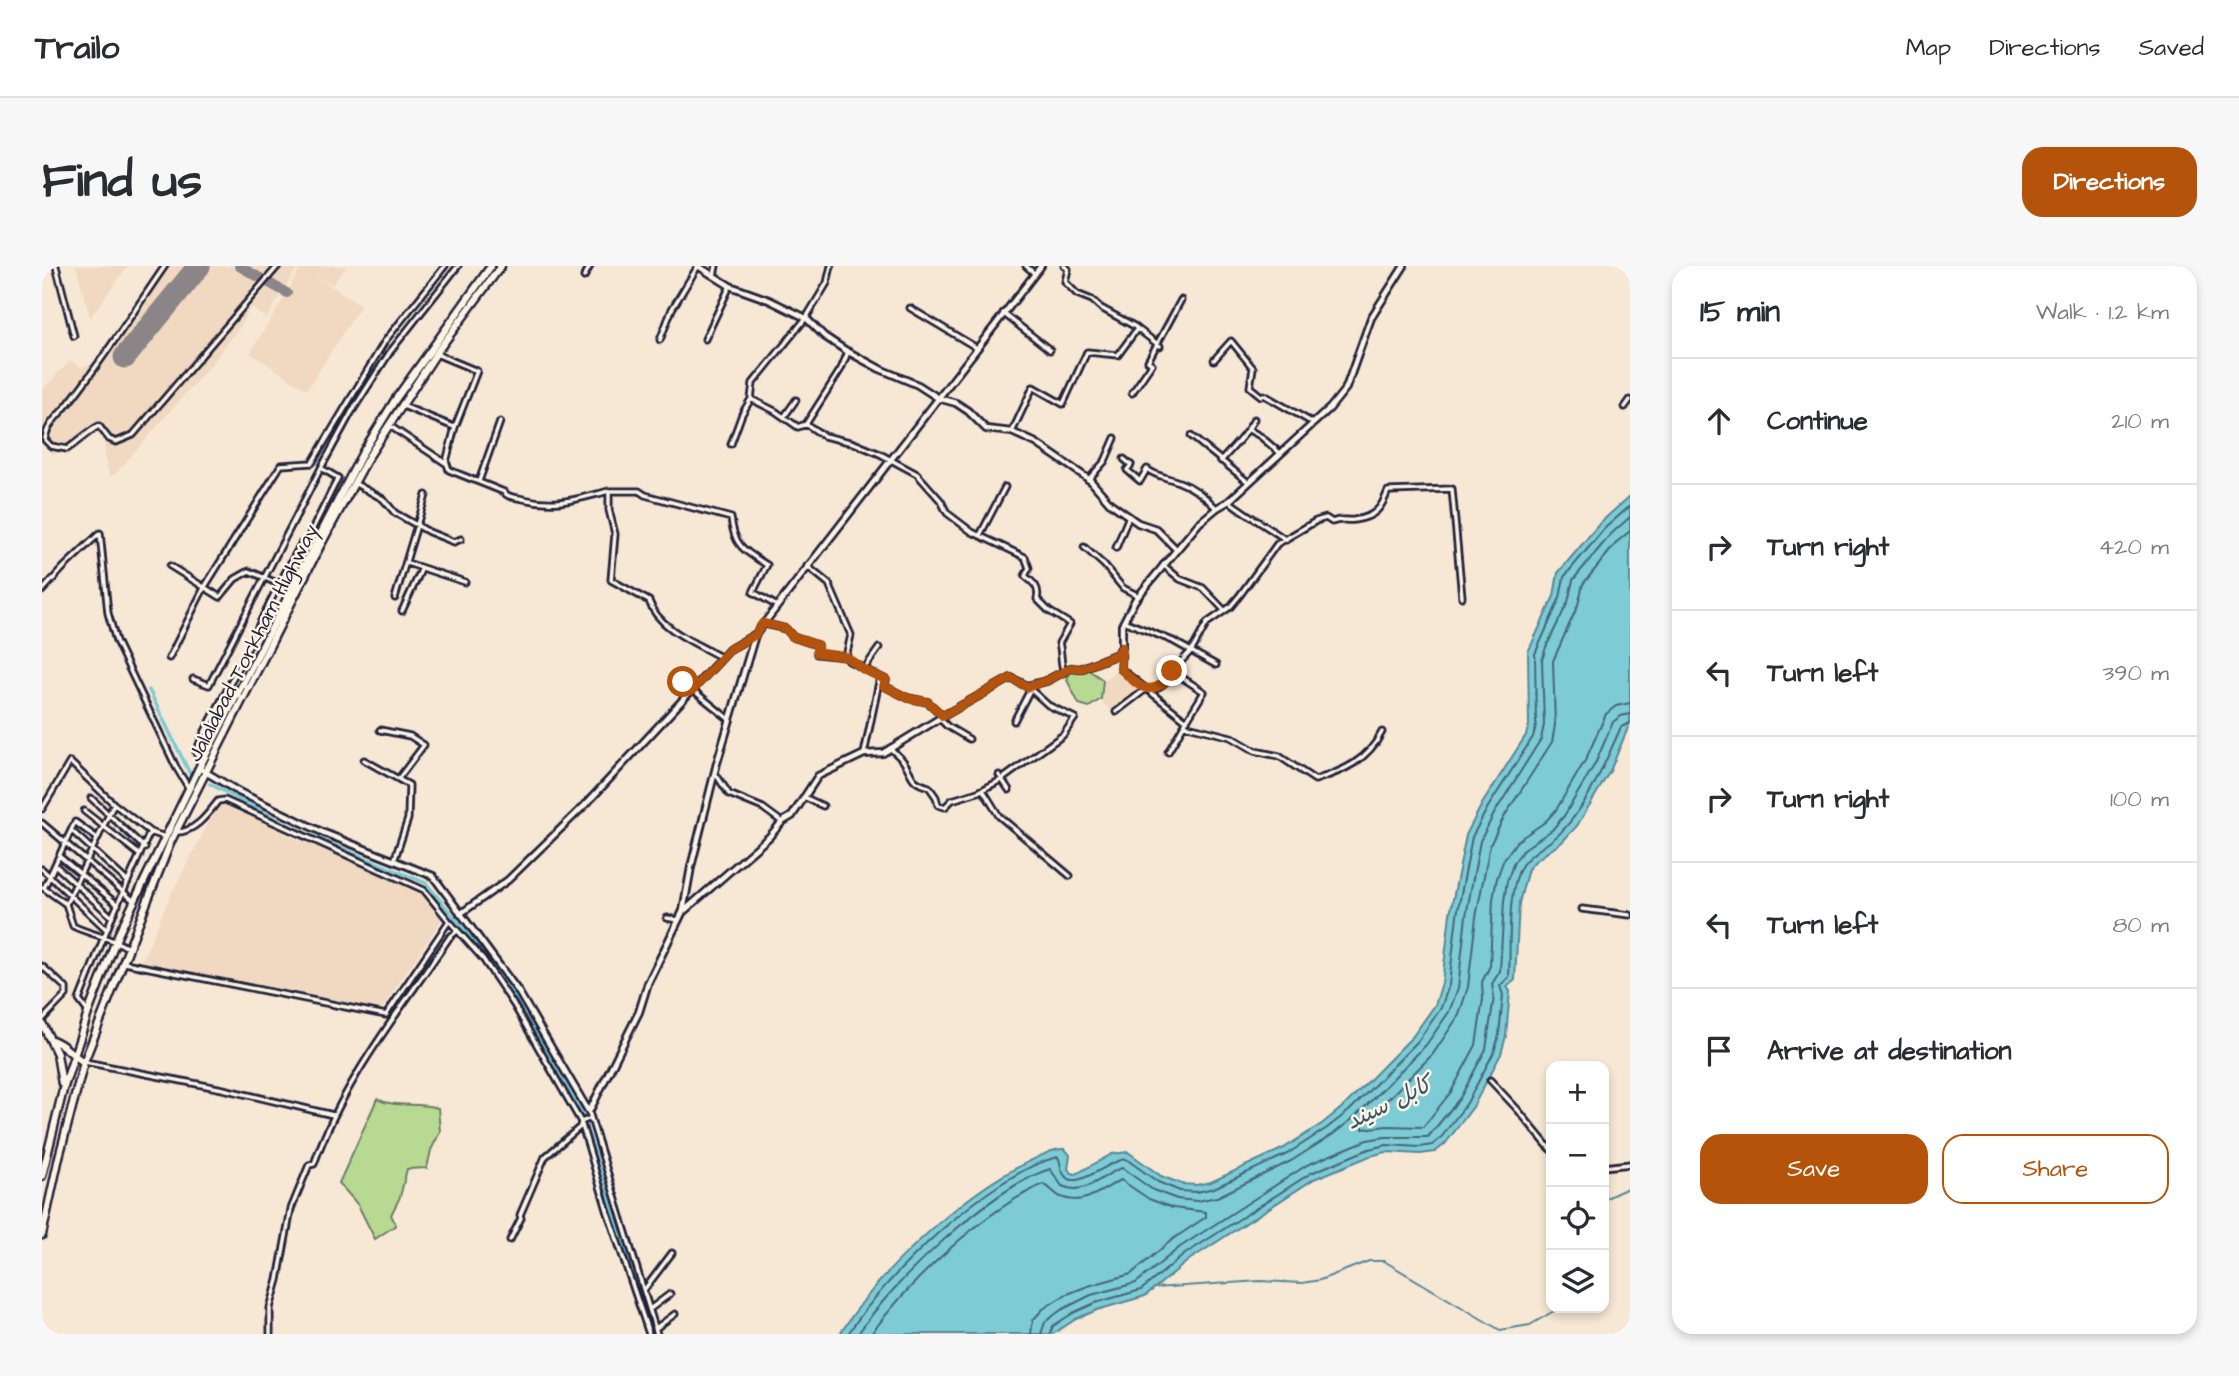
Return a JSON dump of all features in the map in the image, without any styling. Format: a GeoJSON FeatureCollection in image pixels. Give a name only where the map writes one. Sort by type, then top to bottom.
{"type":"FeatureCollection","features":[{"type":"Feature","properties":{"kind":"highway"},"geometry":{"type":"LineString","coordinates":[[42,1176],[63,1090],[116,940],[200,767],[363,452],[395,400],[491,266]]}},
{"type":"Feature","properties":{"kind":"highway","name":"Jalalabad Torkham Highway"},"geometry":{"type":"LineString","coordinates":[[42,1235],[84,1062],[170,833],[207,773],[354,483],[388,425],[500,266]]}},
{"type":"Feature","properties":{"kind":"highway"},"geometry":{"type":"LineString","coordinates":[[42,1022],[52,1040],[62,1074],[63,1090]]}},
{"type":"Feature","properties":{"kind":"highway"},"geometry":{"type":"LineString","coordinates":[[52,1040],[66,1045],[74,1056],[84,1062]]}},
{"type":"Feature","properties":{"kind":"street"},"geometry":{"type":"LineString","coordinates":[[56,266],[74,336]]}},
{"type":"Feature","properties":{"kind":"street"},"geometry":{"type":"LineString","coordinates":[[165,266],[85,383],[45,433],[45,440],[51,446],[67,449],[99,426],[116,442],[133,435],[278,266]]}},
{"type":"Feature","properties":{"kind":"street"},"geometry":{"type":"LineString","coordinates":[[169,658],[204,587],[281,465],[312,463],[385,341],[445,266]]}},
{"type":"Feature","properties":{"kind":"street"},"geometry":{"type":"LineString","coordinates":[[193,679],[209,685],[351,413],[390,352],[458,266]]}},
{"type":"Feature","properties":{"kind":"street"},"geometry":{"type":"LineString","coordinates":[[584,277],[590,266]]}},
{"type":"Feature","properties":{"kind":"street"},"geometry":{"type":"LineString","coordinates":[[660,340],[672,309],[698,266],[730,286],[769,300],[806,318],[824,336],[848,352],[880,369],[918,384],[938,398],[956,403],[986,429],[1012,432],[1036,443],[1088,480],[1110,503],[1138,523],[1156,529],[1176,549]]}},
{"type":"Feature","properties":{"kind":"street"},"geometry":{"type":"LineString","coordinates":[[714,276],[716,266]]}},
{"type":"Feature","properties":{"kind":"street"},"geometry":{"type":"LineString","coordinates":[[731,444],[742,414],[751,399],[753,383],[806,318],[827,284],[831,266]]}},
{"type":"Feature","properties":{"kind":"street"},"geometry":{"type":"LineString","coordinates":[[1026,266],[1035,274]]}},
{"type":"Feature","properties":{"kind":"street"},"geometry":{"type":"LineString","coordinates":[[684,911],[691,867],[715,772],[755,635],[1041,266]]}},
{"type":"Feature","properties":{"kind":"street"},"geometry":{"type":"LineString","coordinates":[[1064,266],[1068,269],[1065,282],[1077,294],[1092,300],[1158,344]]}},
{"type":"Feature","properties":{"kind":"street"},"geometry":{"type":"LineString","coordinates":[[1382,732],[1369,753],[1356,763],[1341,772],[1315,780],[1279,756],[1255,751],[1231,737],[1186,723],[1152,692],[1121,669],[1122,625],[1139,596],[1176,549],[1217,508],[1229,501],[1313,424],[1346,388],[1371,318],[1404,266]]}},
{"type":"Feature","properties":{"kind":"street"},"geometry":{"type":"LineString","coordinates":[[705,339],[730,286]]}},
{"type":"Feature","properties":{"kind":"street"},"geometry":{"type":"LineString","coordinates":[[1132,393],[1152,364],[1149,361],[1181,300]]}},
{"type":"Feature","properties":{"kind":"street"},"geometry":{"type":"LineString","coordinates":[[910,308],[977,348]]}},
{"type":"Feature","properties":{"kind":"street"},"geometry":{"type":"LineString","coordinates":[[1003,313],[1050,349]]}},
{"type":"Feature","properties":{"kind":"street"},"geometry":{"type":"LineString","coordinates":[[1012,432],[1033,387],[1063,404],[1087,352],[1118,355],[1137,329]]}},
{"type":"Feature","properties":{"kind":"street"},"geometry":{"type":"LineString","coordinates":[[1214,360],[1231,341],[1253,368],[1251,387],[1261,396],[1264,395],[1313,424]]}},
{"type":"Feature","properties":{"kind":"street"},"geometry":{"type":"LineString","coordinates":[[751,399],[798,427],[806,424],[841,369],[848,352]]}},
{"type":"Feature","properties":{"kind":"street"},"geometry":{"type":"LineString","coordinates":[[436,354],[477,371],[454,427],[445,462]]}},
{"type":"Feature","properties":{"kind":"street"},"geometry":{"type":"LineString","coordinates":[[785,418],[796,400]]}},
{"type":"Feature","properties":{"kind":"street"},"geometry":{"type":"LineString","coordinates":[[1625,407],[1630,400]]}},
{"type":"Feature","properties":{"kind":"street"},"geometry":{"type":"LineString","coordinates":[[401,406],[454,427]]}},
{"type":"Feature","properties":{"kind":"street"},"geometry":{"type":"LineString","coordinates":[[1222,461],[1238,438],[1249,430],[1254,419]]}},
{"type":"Feature","properties":{"kind":"street"},"geometry":{"type":"LineString","coordinates":[[479,481],[500,422]]}},
{"type":"Feature","properties":{"kind":"street"},"geometry":{"type":"LineString","coordinates":[[806,424],[824,436],[854,443],[917,474],[942,501],[947,513],[980,536],[1025,557],[1029,568],[1025,576],[1035,584],[1037,599],[1049,611],[1070,624],[1059,643],[1064,672]]}},
{"type":"Feature","properties":{"kind":"street"},"geometry":{"type":"LineString","coordinates":[[388,425],[445,462],[449,470],[504,492],[508,497],[537,503],[564,503],[609,491],[639,491],[645,495],[730,518],[733,533],[742,550],[767,565],[753,592],[777,606]]}},
{"type":"Feature","properties":{"kind":"street"},"geometry":{"type":"LineString","coordinates":[[1249,430],[1280,453]]}},
{"type":"Feature","properties":{"kind":"street"},"geometry":{"type":"LineString","coordinates":[[1191,436],[1248,482]]}},
{"type":"Feature","properties":{"kind":"street"},"geometry":{"type":"LineString","coordinates":[[1088,480],[1105,461],[1115,438]]}},
{"type":"Feature","properties":{"kind":"street"},"geometry":{"type":"LineString","coordinates":[[1124,459],[1131,465],[1127,470],[1140,481],[1147,469],[1155,475],[1181,482],[1217,508]]}},
{"type":"Feature","properties":{"kind":"street"},"geometry":{"type":"LineString","coordinates":[[321,468],[338,478],[308,538],[301,544],[279,583],[204,733],[196,752],[198,764],[207,773],[239,792],[324,833],[433,876],[518,992],[590,1115],[657,1334]]}},
{"type":"Feature","properties":{"kind":"street"},"geometry":{"type":"LineString","coordinates":[[354,483],[383,499],[395,513],[454,542],[461,539]]}},
{"type":"Feature","properties":{"kind":"street"},"geometry":{"type":"LineString","coordinates":[[980,536],[1005,487]]}},
{"type":"Feature","properties":{"kind":"street"},"geometry":{"type":"LineString","coordinates":[[1168,752],[1204,692],[1172,671],[1192,650],[1207,623],[1240,595],[1277,544],[1316,521],[1326,518],[1332,523],[1341,518],[1352,521],[1370,516],[1381,508],[1388,491],[1452,489],[1462,597]]}},
{"type":"Feature","properties":{"kind":"street"},"geometry":{"type":"LineString","coordinates":[[609,491],[609,510],[615,534],[611,580],[649,601],[653,612],[667,625],[722,658]]}},
{"type":"Feature","properties":{"kind":"street"},"geometry":{"type":"LineString","coordinates":[[395,598],[426,495]]}},
{"type":"Feature","properties":{"kind":"street"},"geometry":{"type":"LineString","coordinates":[[1229,501],[1253,520],[1259,521],[1286,540]]}},
{"type":"Feature","properties":{"kind":"street"},"geometry":{"type":"LineString","coordinates":[[1116,548],[1129,516]]}},
{"type":"Feature","properties":{"kind":"street"},"geometry":{"type":"LineString","coordinates":[[42,591],[100,533],[108,613],[116,641],[176,767],[190,789]]}},
{"type":"Feature","properties":{"kind":"street"},"geometry":{"type":"LineString","coordinates":[[1084,547],[1123,588],[1139,596]]}},
{"type":"Feature","properties":{"kind":"street"},"geometry":{"type":"LineString","coordinates":[[407,563],[465,582]]}},
{"type":"Feature","properties":{"kind":"street"},"geometry":{"type":"LineString","coordinates":[[1163,565],[1180,579],[1203,587],[1224,610]]}},
{"type":"Feature","properties":{"kind":"street"},"geometry":{"type":"LineString","coordinates":[[170,566],[220,597],[235,579],[250,570],[279,583]]}},
{"type":"Feature","properties":{"kind":"street"},"geometry":{"type":"LineString","coordinates":[[807,566],[829,584],[851,635],[846,657]]}},
{"type":"Feature","properties":{"kind":"street"},"geometry":{"type":"LineString","coordinates":[[402,611],[422,568]]}},
{"type":"Feature","properties":{"kind":"street"},"geometry":{"type":"LineString","coordinates":[[1126,622],[1192,650],[1216,665]]}},
{"type":"Feature","properties":{"kind":"street"},"geometry":{"type":"LineString","coordinates":[[763,623],[786,629],[793,637],[817,645],[817,653],[846,657],[886,680],[884,686],[908,698],[928,702],[947,726],[969,739]]}},
{"type":"Feature","properties":{"kind":"street"},"geometry":{"type":"LineString","coordinates":[[460,914],[508,880],[587,803],[730,649],[755,635]]}},
{"type":"Feature","properties":{"kind":"street"},"geometry":{"type":"LineString","coordinates":[[1027,687],[1071,668],[1080,669],[1110,657],[1117,654],[1122,647]]}},
{"type":"Feature","properties":{"kind":"street"},"geometry":{"type":"LineString","coordinates":[[863,669],[879,648]]}},
{"type":"Feature","properties":{"kind":"street"},"geometry":{"type":"LineString","coordinates":[[1116,712],[1146,690],[1162,685],[1175,673]]}},
{"type":"Feature","properties":{"kind":"street"},"geometry":{"type":"LineString","coordinates":[[864,754],[880,677]]}},
{"type":"Feature","properties":{"kind":"street"},"geometry":{"type":"LineString","coordinates":[[510,1240],[522,1218],[520,1215],[523,1204],[545,1157],[590,1115],[639,1012],[648,983],[678,920],[684,911],[792,816],[818,776],[864,754],[883,752],[1011,678],[1027,687],[1048,705],[1075,718],[1063,735],[983,790],[952,800],[946,807],[938,805],[929,787],[918,784],[912,778],[904,762],[890,748]]}},
{"type":"Feature","properties":{"kind":"street"},"geometry":{"type":"LineString","coordinates":[[683,682],[730,720]]}},
{"type":"Feature","properties":{"kind":"street"},"geometry":{"type":"LineString","coordinates":[[1014,721],[1029,692],[1027,687]]}},
{"type":"Feature","properties":{"kind":"street"},"geometry":{"type":"LineString","coordinates":[[380,730],[410,736],[424,745],[399,778]]}},
{"type":"Feature","properties":{"kind":"street"},"geometry":{"type":"LineString","coordinates":[[364,760],[409,785],[408,819],[394,861]]}},
{"type":"Feature","properties":{"kind":"street"},"geometry":{"type":"LineString","coordinates":[[42,809],[69,762],[114,804],[150,832],[185,832],[203,819],[218,801],[225,800],[425,890],[457,931],[483,958],[514,1005],[581,1122],[649,1334]]}},
{"type":"Feature","properties":{"kind":"street"},"geometry":{"type":"LineString","coordinates":[[715,772],[729,794],[763,808],[782,822]]}},
{"type":"Feature","properties":{"kind":"street"},"geometry":{"type":"LineString","coordinates":[[1000,777],[1009,790]]}},
{"type":"Feature","properties":{"kind":"street"},"geometry":{"type":"LineString","coordinates":[[983,790],[999,816],[1070,876]]}},
{"type":"Feature","properties":{"kind":"street"},"geometry":{"type":"LineString","coordinates":[[91,798],[145,848]]}},
{"type":"Feature","properties":{"kind":"street"},"geometry":{"type":"LineString","coordinates":[[806,798],[823,806]]}},
{"type":"Feature","properties":{"kind":"street"},"geometry":{"type":"LineString","coordinates":[[66,904],[114,804]]}},
{"type":"Feature","properties":{"kind":"street"},"geometry":{"type":"LineString","coordinates":[[84,811],[140,855]]}},
{"type":"Feature","properties":{"kind":"street"},"geometry":{"type":"LineString","coordinates":[[97,838],[75,822],[43,888],[66,904],[74,926],[116,940],[128,948]]}},
{"type":"Feature","properties":{"kind":"street"},"geometry":{"type":"LineString","coordinates":[[42,823],[134,901]]}},
{"type":"Feature","properties":{"kind":"street"},"geometry":{"type":"LineString","coordinates":[[72,831],[128,883]]}},
{"type":"Feature","properties":{"kind":"street"},"geometry":{"type":"LineString","coordinates":[[88,1013],[79,1000],[150,832]]}},
{"type":"Feature","properties":{"kind":"street"},"geometry":{"type":"LineString","coordinates":[[60,856],[118,905]]}},
{"type":"Feature","properties":{"kind":"street"},"geometry":{"type":"LineString","coordinates":[[55,865],[112,918]]}},
{"type":"Feature","properties":{"kind":"street"},"geometry":{"type":"LineString","coordinates":[[42,869],[107,930]]}},
{"type":"Feature","properties":{"kind":"street"},"geometry":{"type":"LineString","coordinates":[[1582,909],[1630,915]]}},
{"type":"Feature","properties":{"kind":"street"},"geometry":{"type":"LineString","coordinates":[[667,918],[678,920]]}},
{"type":"Feature","properties":{"kind":"street"},"geometry":{"type":"LineString","coordinates":[[122,962],[386,1014],[449,921]]}},
{"type":"Feature","properties":{"kind":"street"},"geometry":{"type":"LineString","coordinates":[[270,1334],[270,1308],[291,1209],[309,1166],[314,1164],[333,1115],[367,1056],[449,938],[457,931]]}},
{"type":"Feature","properties":{"kind":"street"},"geometry":{"type":"LineString","coordinates":[[42,966],[66,988],[66,995],[42,1022]]}},
{"type":"Feature","properties":{"kind":"street"},"geometry":{"type":"LineString","coordinates":[[84,1062],[223,1089],[333,1115]]}},
{"type":"Feature","properties":{"kind":"street"},"geometry":{"type":"LineString","coordinates":[[1490,1080],[1546,1144]]}},
{"type":"Feature","properties":{"kind":"street"},"geometry":{"type":"LineString","coordinates":[[1609,1166],[1630,1164]]}},
{"type":"Feature","properties":{"kind":"street"},"geometry":{"type":"LineString","coordinates":[[644,1290],[672,1253]]}},
{"type":"Feature","properties":{"kind":"street"},"geometry":{"type":"LineString","coordinates":[[650,1308],[670,1294]]}},
{"type":"Feature","properties":{"kind":"street"},"geometry":{"type":"LineString","coordinates":[[656,1328],[675,1314]]}},
{"type":"Feature","properties":{"kind":"shaded area"},"geometry":{"type":"Polygon","coordinates":[[[76,266],[128,266],[90,318],[76,266]]]}},
{"type":"Feature","properties":{"kind":"shaded area"},"geometry":{"type":"Polygon","coordinates":[[[171,266],[292,266],[296,270],[266,319],[251,307],[240,327],[209,367],[114,476],[109,475],[101,430],[93,431],[75,447],[54,455],[42,443],[42,390],[70,361],[81,367],[95,364],[171,266]]]}},
{"type":"Feature","properties":{"kind":"shaded area"},"geometry":{"type":"Polygon","coordinates":[[[297,266],[347,266],[332,285],[315,276],[361,305],[307,390],[250,353],[287,293],[300,268],[297,266]]]}},
{"type":"Feature","properties":{"kind":"shaded area"},"geometry":{"type":"Polygon","coordinates":[[[1118,668],[1144,690],[1115,716],[1101,700],[1102,683],[1118,668]]]}},
{"type":"Feature","properties":{"kind":"shaded area"},"geometry":{"type":"Polygon","coordinates":[[[220,801],[296,839],[382,871],[421,893],[442,919],[379,1013],[140,965],[172,892],[220,801]]]}},
{"type":"Feature","properties":{"kind":"green space"},"geometry":{"type":"Polygon","coordinates":[[[1086,668],[1103,680],[1101,699],[1089,707],[1079,704],[1067,680],[1070,672],[1086,668]]]}},
{"type":"Feature","properties":{"kind":"green space"},"geometry":{"type":"Polygon","coordinates":[[[377,1099],[392,1104],[438,1108],[440,1132],[431,1150],[427,1168],[407,1169],[400,1197],[391,1215],[396,1225],[375,1239],[358,1205],[339,1183],[377,1099]]]}},
{"type":"Feature","properties":{"kind":"water","name":"کابل سيند"},"geometry":{"type":"Polygon","coordinates":[[[1630,496],[1630,723],[1610,771],[1577,826],[1562,842],[1528,869],[1519,903],[1515,980],[1507,987],[1510,991],[1506,1036],[1501,1054],[1473,1107],[1445,1144],[1435,1152],[1386,1152],[1370,1156],[1314,1179],[1189,1260],[1145,1296],[1097,1310],[1076,1319],[1053,1334],[840,1334],[877,1285],[925,1236],[978,1193],[1030,1161],[1052,1151],[1065,1149],[1070,1155],[1068,1169],[1076,1174],[1112,1154],[1128,1152],[1161,1176],[1182,1184],[1211,1182],[1284,1148],[1323,1123],[1345,1105],[1413,1036],[1435,1005],[1442,983],[1450,914],[1466,835],[1482,804],[1526,735],[1529,725],[1528,652],[1554,596],[1558,573],[1600,523],[1630,496]]]}},
{"type":"Feature","properties":{"kind":"waterway"},"geometry":{"type":"LineString","coordinates":[[149,690],[190,774]]}},
{"type":"Feature","properties":{"kind":"waterway"},"geometry":{"type":"LineString","coordinates":[[210,784],[298,830],[426,883],[487,957],[579,1105],[653,1334]]}},
{"type":"Feature","properties":{"kind":"waterway"},"geometry":{"type":"LineString","coordinates":[[1609,1197],[1630,1187]]}},
{"type":"Feature","properties":{"kind":"waterway"},"geometry":{"type":"LineString","coordinates":[[1154,1288],[1260,1281],[1302,1283],[1320,1280],[1369,1261],[1384,1261],[1500,1330],[1530,1325],[1550,1313]]}},
{"type":"Feature","properties":{"kind":"taxiway"},"geometry":{"type":"LineString","coordinates":[[239,266],[287,293]]}},
{"type":"Feature","properties":{"kind":"runway"},"geometry":{"type":"LineString","coordinates":[[125,357],[199,266]]}},
{"type":"Feature","properties":{"kind":"route"},"geometry":{"type":"LineString","coordinates":[[683,682],[692,691],[730,649],[755,635],[763,623],[786,629],[793,637],[817,645],[817,653],[846,657],[886,680],[884,686],[908,698],[928,702],[943,716],[1011,678],[1027,687],[1071,668],[1080,669],[1110,657],[1117,654],[1122,647],[1121,669],[1146,690],[1162,685],[1175,673],[1172,671]]}}]}
